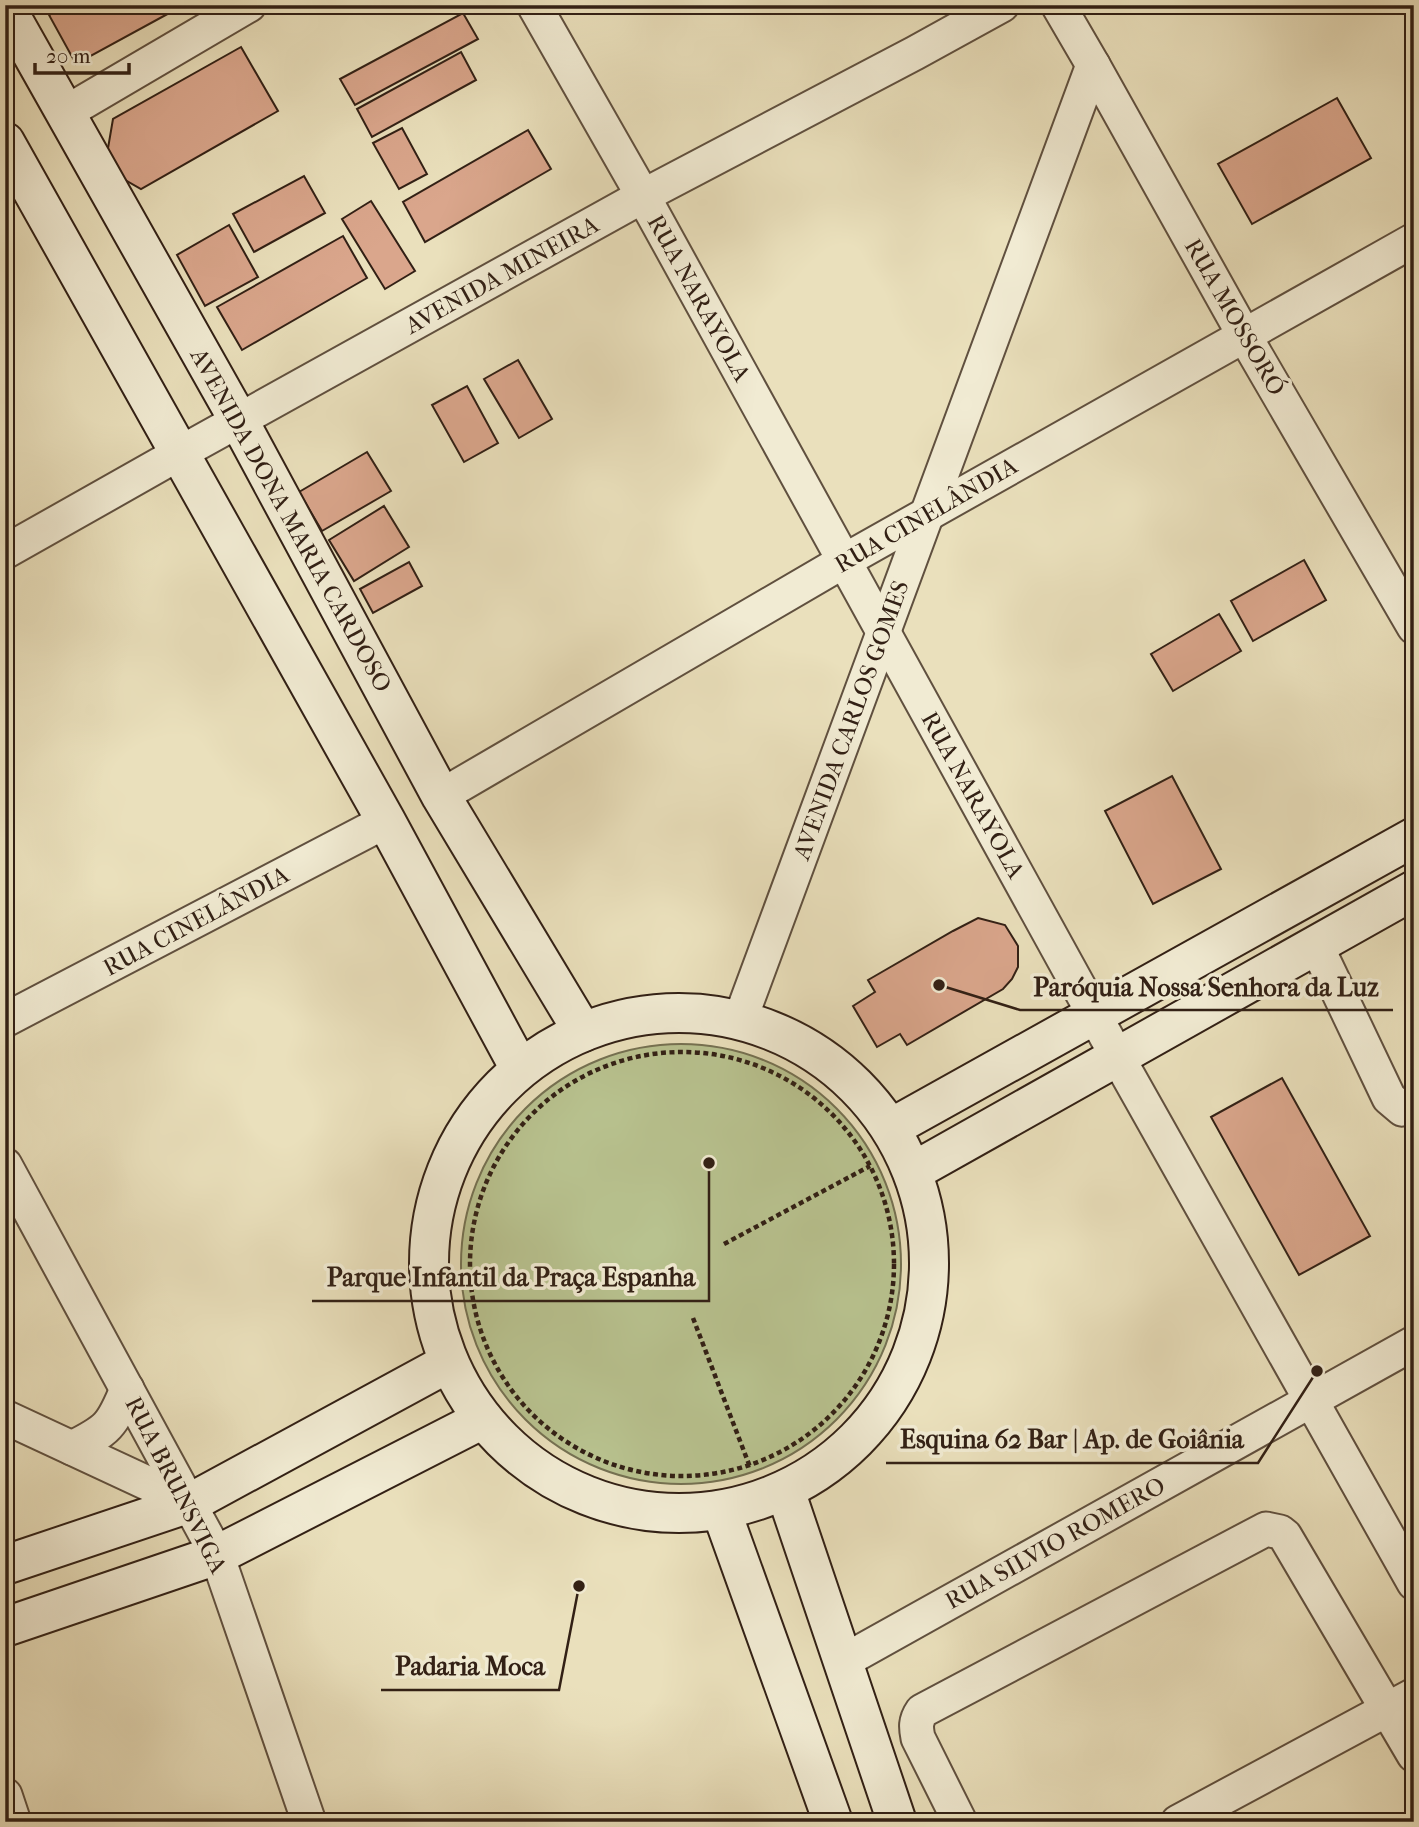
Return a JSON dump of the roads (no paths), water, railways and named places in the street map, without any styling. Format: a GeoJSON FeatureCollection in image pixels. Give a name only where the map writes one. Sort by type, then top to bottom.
{"type":"FeatureCollection","features":[{"type":"Feature","properties":{"kind":"street"},"geometry":{"type":"LineString","coordinates":[[65,113],[249,5]]}},
{"type":"Feature","properties":{"kind":"street","name":"RUA NARAYOLA"},"geometry":{"type":"LineString","coordinates":[[534,5],[643,196],[1117,1056],[1414,1583]]}},
{"type":"Feature","properties":{"kind":"street","name":"AVENIDA MINEIRA"},"geometry":{"type":"LineString","coordinates":[[5,552],[643,196],[915,54],[1002,5]]}},
{"type":"Feature","properties":{"kind":"street","name":"RUA MOSSORÓ"},"geometry":{"type":"LineString","coordinates":[[1058,5],[1244,335],[1414,627]]}},
{"type":"Feature","properties":{"kind":"street","name":"AVENIDA DONA MARIA CARDOSO"},"geometry":{"type":"LineString","coordinates":[[5,6],[239,421],[441,796],[583,1031]]}},
{"type":"Feature","properties":{"kind":"street","name":"AVENIDA CARLOS GOMES"},"geometry":{"type":"LineString","coordinates":[[740,1020],[1093,65]]}},
{"type":"Feature","properties":{"kind":"street"},"geometry":{"type":"LineString","coordinates":[[5,142],[386,821],[520,1069]]}},
{"type":"Feature","properties":{"kind":"street","name":"RUA CINELÂNDIA"},"geometry":{"type":"LineString","coordinates":[[441,796],[844,561],[1414,240]]}},
{"type":"Feature","properties":{"kind":"street","name":"RUA CINELÂNDIA"},"geometry":{"type":"LineString","coordinates":[[5,1020],[386,821]]}},
{"type":"Feature","properties":{"kind":"street"},"geometry":{"type":"LineString","coordinates":[[891,1128],[1414,836]]}},
{"type":"Feature","properties":{"kind":"street"},"geometry":{"type":"LineString","coordinates":[[914,1171],[1414,890]]}},
{"type":"Feature","properties":{"kind":"street"},"geometry":{"type":"LineString","coordinates":[[1316,945],[1389,1098],[1402,1109],[1414,1104]]}},
{"type":"Feature","properties":{"kind":"street"},"geometry":{"type":"LineString","coordinates":[[688,1013],[740,1020],[799,1043],[851,1080],[891,1128],[914,1171],[931,1245],[925,1320],[896,1390],[848,1448],[785,1490],[721,1510],[654,1512],[589,1497],[531,1465],[483,1419],[448,1363],[428,1285],[434,1204],[466,1129],[520,1069],[583,1031],[634,1016],[661,1014],[688,1013]]}},
{"type":"Feature","properties":{"kind":"street","name":"RUA BRUNSVIGA"},"geometry":{"type":"LineString","coordinates":[[5,1165],[217,1555],[309,1822]]}},
{"type":"Feature","properties":{"kind":"street","name":"RUA SILVIO ROMERO"},"geometry":{"type":"LineString","coordinates":[[844,1661],[1414,1343]]}},
{"type":"Feature","properties":{"kind":"street"},"geometry":{"type":"LineString","coordinates":[[5,1565],[190,1503],[448,1363]]}},
{"type":"Feature","properties":{"kind":"street"},"geometry":{"type":"LineString","coordinates":[[72,1448],[99,1435],[115,1418],[127,1390]]}},
{"type":"Feature","properties":{"kind":"street"},"geometry":{"type":"LineString","coordinates":[[5,1417],[190,1503]]}},
{"type":"Feature","properties":{"kind":"street"},"geometry":{"type":"LineString","coordinates":[[5,1627],[217,1555],[483,1419]]}},
{"type":"Feature","properties":{"kind":"street"},"geometry":{"type":"LineString","coordinates":[[785,1490],[897,1822]]}},
{"type":"Feature","properties":{"kind":"street"},"geometry":{"type":"LineString","coordinates":[[721,1510],[833,1822]]}},
{"type":"Feature","properties":{"kind":"street"},"geometry":{"type":"LineString","coordinates":[[960,1822],[918,1738],[917,1717],[922,1711],[1266,1530],[1280,1532],[1284,1536],[1401,1703],[1414,1755]]}},
{"type":"Feature","properties":{"kind":"street"},"geometry":{"type":"LineString","coordinates":[[1178,1822],[1401,1703]]}},
{"type":"Feature","properties":{"kind":"street"},"geometry":{"type":"LineString","coordinates":[[5,1795],[15,1822]]}},
{"type":"Feature","properties":{"kind":"place","name":"Paróquia Nossa Senhora da Luz"},"geometry":{"type":"Point","coordinates":[939,985]}},
{"type":"Feature","properties":{"kind":"place","name":"Parque Infantil da Praça Espanha"},"geometry":{"type":"Point","coordinates":[709,1163]}},
{"type":"Feature","properties":{"kind":"place","name":"Esquina 62 Bar | Ap. de Goiânia"},"geometry":{"type":"Point","coordinates":[1317,1371]}},
{"type":"Feature","properties":{"kind":"place","name":"Padaria Moca"},"geometry":{"type":"Point","coordinates":[579,1586]}}]}
